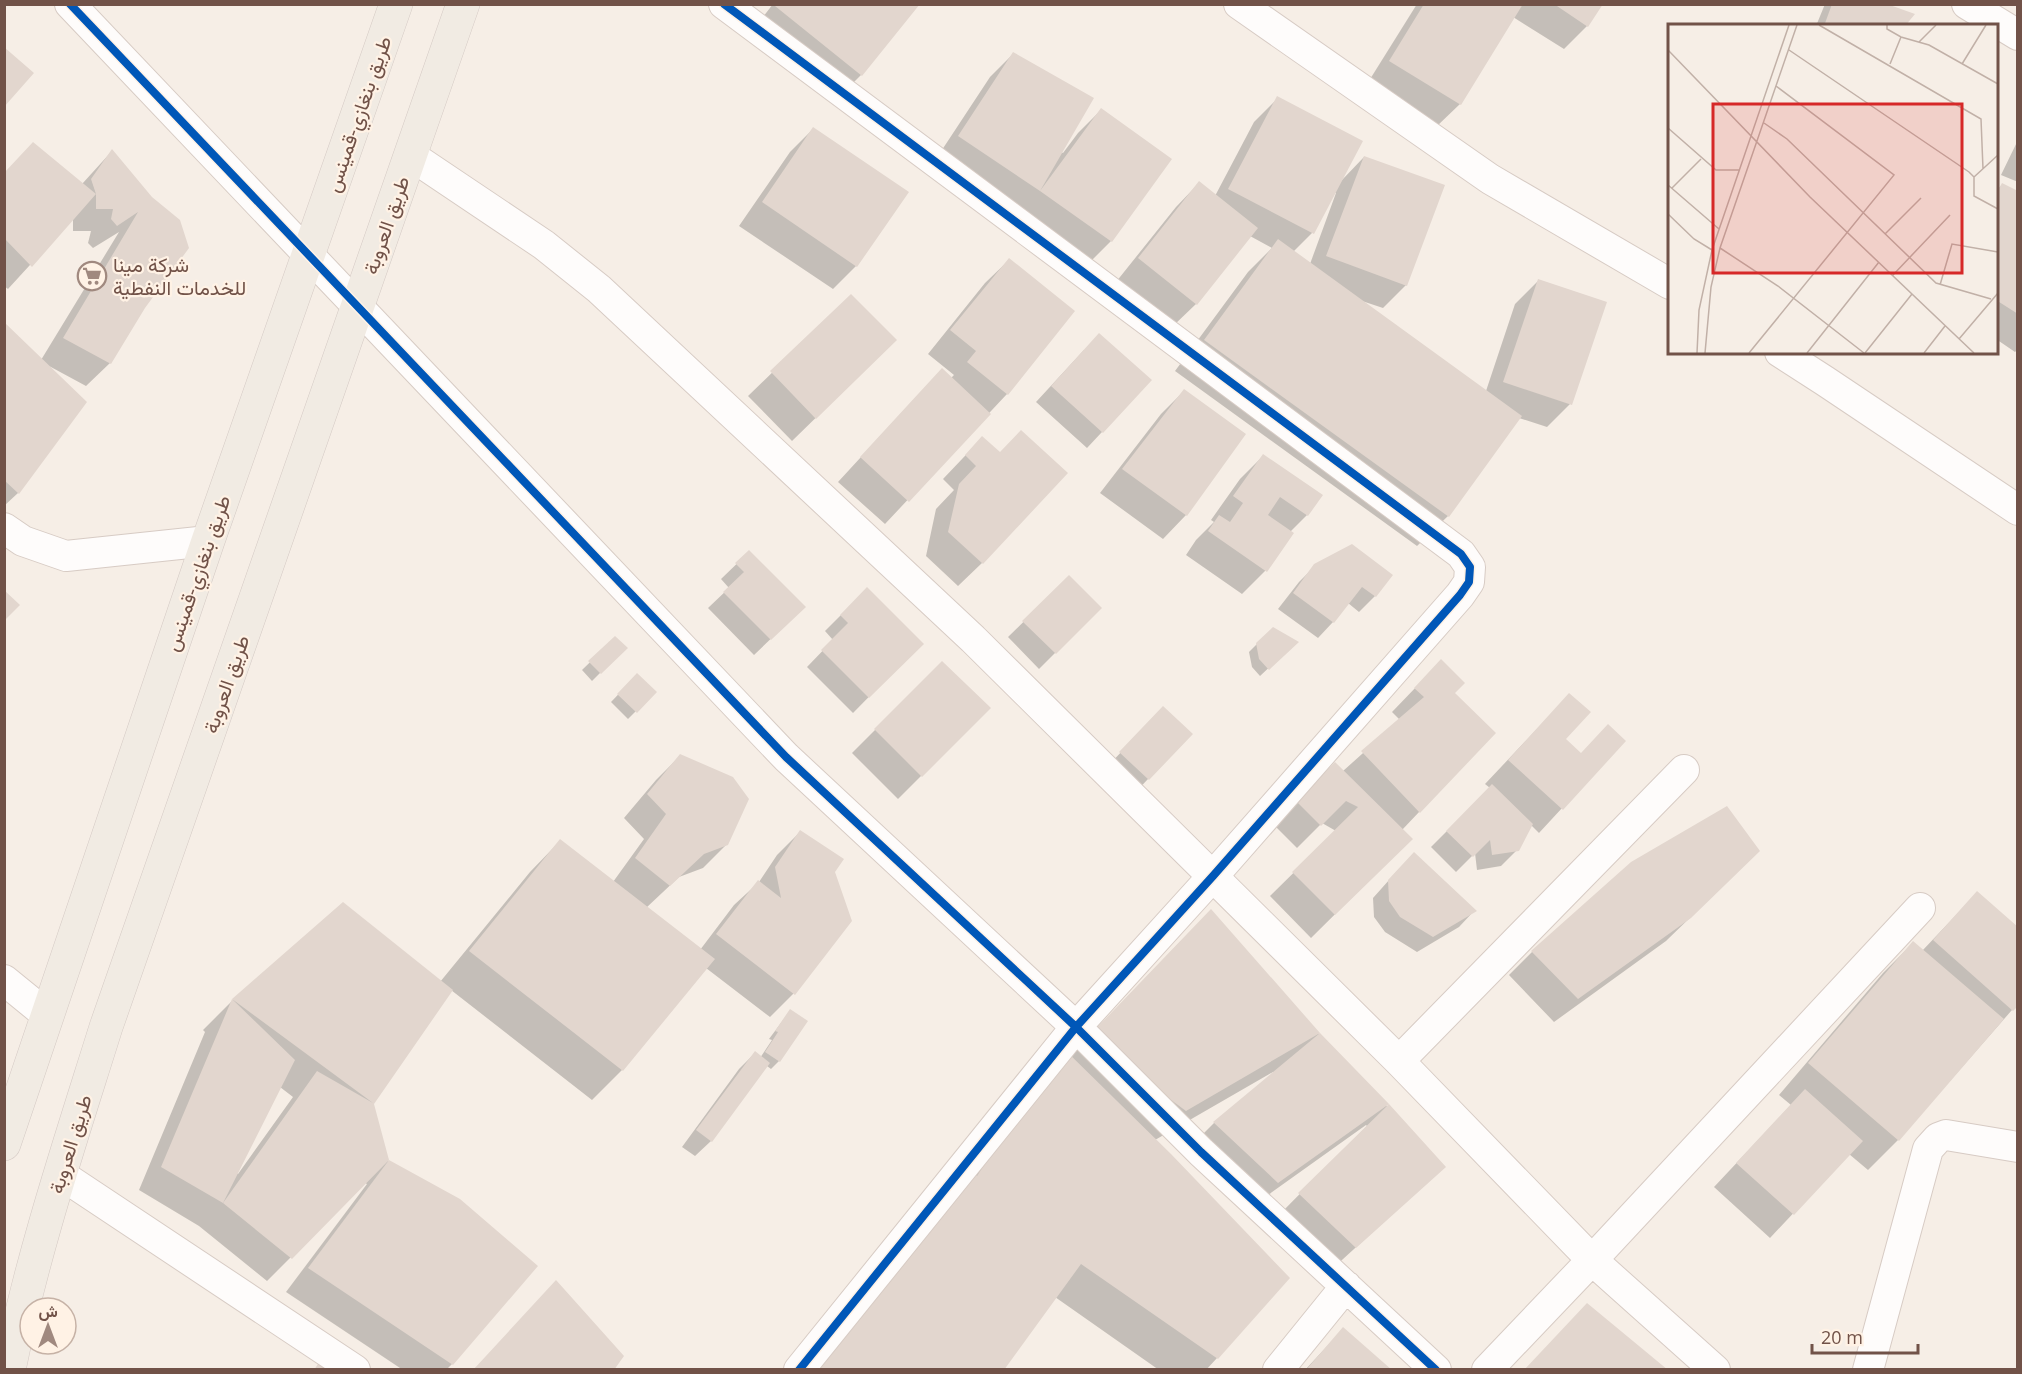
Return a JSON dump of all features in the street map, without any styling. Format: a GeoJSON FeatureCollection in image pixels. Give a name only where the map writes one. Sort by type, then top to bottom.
{"type":"FeatureCollection","features":[{"type":"Feature","properties":{"kind":"main road","name":"طريق بنغازي-قمينس"},"geometry":{"type":"LineString","coordinates":[[4,1144],[208,541],[396,4]]}},
{"type":"Feature","properties":{"kind":"main road","name":"طريق العروبة"},"geometry":{"type":"LineString","coordinates":[[9,1370],[60,1174],[106,1027],[463,4]]}},
{"type":"Feature","properties":{"kind":"street"},"geometry":{"type":"LineString","coordinates":[[69,4],[786,757],[1076,1027],[1201,1152],[1436,1370]]}},
{"type":"Feature","properties":{"kind":"street"},"geometry":{"type":"LineString","coordinates":[[724,4],[1461,554],[1470,567],[1468,582],[1460,595],[1076,1027],[799,1370]]}},
{"type":"Feature","properties":{"kind":"street"},"geometry":{"type":"LineString","coordinates":[[1239,4],[1490,180],[1668,283]]}},
{"type":"Feature","properties":{"kind":"street"},"geometry":{"type":"LineString","coordinates":[[1967,4],[2018,35]]}},
{"type":"Feature","properties":{"kind":"street"},"geometry":{"type":"LineString","coordinates":[[410,155],[544,245],[599,289],[973,639],[1399,1061],[1592,1260],[1715,1370]]}},
{"type":"Feature","properties":{"kind":"street"},"geometry":{"type":"LineString","coordinates":[[1783,354],[2018,510]]}},
{"type":"Feature","properties":{"kind":"street"},"geometry":{"type":"LineString","coordinates":[[4,528],[23,541],[66,556],[208,541]]}},
{"type":"Feature","properties":{"kind":"street"},"geometry":{"type":"LineString","coordinates":[[1399,1061],[1684,770]]}},
{"type":"Feature","properties":{"kind":"street"},"geometry":{"type":"LineString","coordinates":[[1487,1370],[1920,908]]}},
{"type":"Feature","properties":{"kind":"street"},"geometry":{"type":"LineString","coordinates":[[4,980],[47,1015]]}},
{"type":"Feature","properties":{"kind":"street"},"geometry":{"type":"LineString","coordinates":[[1868,1370],[1928,1149],[1938,1138],[1946,1135],[2018,1147]]}},
{"type":"Feature","properties":{"kind":"street"},"geometry":{"type":"LineString","coordinates":[[60,1174],[355,1370]]}},
{"type":"Feature","properties":{"kind":"street"},"geometry":{"type":"LineString","coordinates":[[1278,1370],[1346,1286]]}},
{"type":"Feature","properties":{"kind":"building"},"geometry":{"type":"Polygon","coordinates":[[[776,4],[920,4],[862,76],[775,6],[776,4]]]}},
{"type":"Feature","properties":{"kind":"building"},"geometry":{"type":"Polygon","coordinates":[[[1424,4],[1523,4],[1461,105],[1389,61],[1424,4]]]}},
{"type":"Feature","properties":{"kind":"building"},"geometry":{"type":"Polygon","coordinates":[[[1554,4],[1603,4],[1588,27],[1554,4]]]}},
{"type":"Feature","properties":{"kind":"building"},"geometry":{"type":"Polygon","coordinates":[[[1832,4],[1887,4],[1915,14],[1907,24],[1825,24],[1832,4]]]}},
{"type":"Feature","properties":{"kind":"building"},"geometry":{"type":"Polygon","coordinates":[[[4,47],[34,73],[4,107],[4,47]]]}},
{"type":"Feature","properties":{"kind":"building"},"geometry":{"type":"Polygon","coordinates":[[[1013,52],[1094,98],[1040,191],[958,136],[1013,52]]]}},
{"type":"Feature","properties":{"kind":"building"},"geometry":{"type":"Polygon","coordinates":[[[1277,96],[1363,141],[1314,234],[1228,189],[1277,96]]]}},
{"type":"Feature","properties":{"kind":"building"},"geometry":{"type":"Polygon","coordinates":[[[1101,108],[1172,159],[1112,242],[1040,191],[1101,108]]]}},
{"type":"Feature","properties":{"kind":"building"},"geometry":{"type":"Polygon","coordinates":[[[813,127],[909,192],[857,267],[762,202],[813,127]]]}},
{"type":"Feature","properties":{"kind":"building"},"geometry":{"type":"Polygon","coordinates":[[[33,142],[96,194],[32,267],[4,238],[4,173],[33,142]]]}},
{"type":"Feature","properties":{"kind":"building"},"geometry":{"type":"Polygon","coordinates":[[[112,149],[152,197],[180,220],[189,248],[145,308],[111,364],[63,338],[138,212],[117,226],[111,219],[113,209],[96,209],[96,194],[91,179],[112,149]]]}},
{"type":"Feature","properties":{"kind":"building"},"geometry":{"type":"Polygon","coordinates":[[[1364,156],[1445,185],[1407,286],[1326,256],[1364,156]]]}},
{"type":"Feature","properties":{"kind":"building"},"geometry":{"type":"Polygon","coordinates":[[[1199,181],[1258,228],[1197,305],[1138,258],[1199,181]]]}},
{"type":"Feature","properties":{"kind":"building"},"geometry":{"type":"Polygon","coordinates":[[[2002,183],[2018,191],[2018,314],[1998,301],[1998,190],[2002,183]]]}},
{"type":"Feature","properties":{"kind":"building"},"geometry":{"type":"Polygon","coordinates":[[[1278,239],[1522,416],[1449,517],[1204,340],[1278,239]]]}},
{"type":"Feature","properties":{"kind":"building"},"geometry":{"type":"Polygon","coordinates":[[[1009,258],[1075,311],[1008,395],[967,362],[976,351],[950,330],[1009,258]]]}},
{"type":"Feature","properties":{"kind":"building"},"geometry":{"type":"Polygon","coordinates":[[[1538,279],[1607,302],[1572,405],[1503,382],[1538,279]]]}},
{"type":"Feature","properties":{"kind":"building"},"geometry":{"type":"Polygon","coordinates":[[[851,294],[897,340],[816,419],[770,371],[851,294]]]}},
{"type":"Feature","properties":{"kind":"building"},"geometry":{"type":"Polygon","coordinates":[[[4,322],[87,402],[19,494],[4,480],[4,322]]]}},
{"type":"Feature","properties":{"kind":"building"},"geometry":{"type":"Polygon","coordinates":[[[1099,333],[1152,380],[1103,433],[1051,386],[1099,333]]]}},
{"type":"Feature","properties":{"kind":"building"},"geometry":{"type":"Polygon","coordinates":[[[942,368],[991,414],[909,502],[860,457],[942,368]]]}},
{"type":"Feature","properties":{"kind":"building"},"geometry":{"type":"Polygon","coordinates":[[[1184,389],[1246,434],[1187,516],[1122,469],[1184,389]]]}},
{"type":"Feature","properties":{"kind":"building"},"geometry":{"type":"Polygon","coordinates":[[[1021,430],[1068,473],[983,564],[948,532],[959,484],[976,466],[965,455],[982,436],[1000,452],[1021,430]]]}},
{"type":"Feature","properties":{"kind":"building"},"geometry":{"type":"Polygon","coordinates":[[[1263,454],[1323,495],[1308,516],[1280,497],[1268,515],[1294,533],[1267,572],[1208,531],[1219,515],[1230,522],[1243,503],[1233,496],[1263,454]]]}},
{"type":"Feature","properties":{"kind":"building"},"geometry":{"type":"Polygon","coordinates":[[[1352,544],[1393,575],[1376,597],[1362,587],[1334,623],[1293,593],[1314,564],[1352,544]]]}},
{"type":"Feature","properties":{"kind":"building"},"geometry":{"type":"Polygon","coordinates":[[[749,550],[806,607],[771,640],[723,592],[744,572],[735,563],[749,550]]]}},
{"type":"Feature","properties":{"kind":"building"},"geometry":{"type":"Polygon","coordinates":[[[1069,575],[1102,608],[1056,654],[1022,621],[1069,575]]]}},
{"type":"Feature","properties":{"kind":"building"},"geometry":{"type":"Polygon","coordinates":[[[867,587],[924,644],[869,698],[821,650],[848,623],[840,615],[867,587]]]}},
{"type":"Feature","properties":{"kind":"building"},"geometry":{"type":"Polygon","coordinates":[[[4,590],[20,605],[4,621],[4,590]]]}},
{"type":"Feature","properties":{"kind":"building"},"geometry":{"type":"Polygon","coordinates":[[[1273,627],[1299,642],[1269,670],[1259,659],[1256,643],[1273,627]]]}},
{"type":"Feature","properties":{"kind":"building"},"geometry":{"type":"Polygon","coordinates":[[[615,636],[628,648],[601,674],[588,661],[615,636]]]}},
{"type":"Feature","properties":{"kind":"building"},"geometry":{"type":"Polygon","coordinates":[[[1441,659],[1465,683],[1455,693],[1496,733],[1420,813],[1361,751],[1424,697],[1414,688],[1441,659]]]}},
{"type":"Feature","properties":{"kind":"building"},"geometry":{"type":"Polygon","coordinates":[[[942,661],[991,708],[922,777],[874,729],[942,661]]]}},
{"type":"Feature","properties":{"kind":"building"},"geometry":{"type":"Polygon","coordinates":[[[637,673],[657,692],[637,713],[617,694],[637,673]]]}},
{"type":"Feature","properties":{"kind":"building"},"geometry":{"type":"Polygon","coordinates":[[[1569,693],[1591,712],[1566,739],[1581,753],[1608,724],[1626,741],[1563,810],[1508,760],[1569,693]]]}},
{"type":"Feature","properties":{"kind":"building"},"geometry":{"type":"Polygon","coordinates":[[[1163,706],[1193,734],[1149,780],[1119,752],[1163,706]]]}},
{"type":"Feature","properties":{"kind":"building"},"geometry":{"type":"Polygon","coordinates":[[[680,754],[733,777],[749,799],[728,845],[704,854],[670,886],[635,858],[666,814],[647,794],[680,754]]]}},
{"type":"Feature","properties":{"kind":"building"},"geometry":{"type":"Polygon","coordinates":[[[1335,762],[1413,839],[1335,915],[1292,872],[1358,807],[1346,801],[1321,826],[1296,801],[1335,762]]]}},
{"type":"Feature","properties":{"kind":"building"},"geometry":{"type":"Polygon","coordinates":[[[1492,784],[1533,824],[1519,851],[1492,855],[1490,840],[1473,857],[1446,831],[1492,784]]]}},
{"type":"Feature","properties":{"kind":"building"},"geometry":{"type":"Polygon","coordinates":[[[1727,806],[1760,851],[1691,918],[1578,999],[1531,951],[1631,862],[1727,806]]]}},
{"type":"Feature","properties":{"kind":"building"},"geometry":{"type":"Polygon","coordinates":[[[800,830],[844,859],[835,872],[852,921],[795,995],[716,934],[758,880],[781,898],[775,867],[800,830]]]}},
{"type":"Feature","properties":{"kind":"building"},"geometry":{"type":"Polygon","coordinates":[[[560,839],[715,959],[623,1071],[469,951],[560,839]]]}},
{"type":"Feature","properties":{"kind":"building"},"geometry":{"type":"Polygon","coordinates":[[[1414,852],[1477,911],[1433,937],[1400,917],[1389,901],[1388,880],[1414,852]]]}},
{"type":"Feature","properties":{"kind":"building"},"geometry":{"type":"Polygon","coordinates":[[[1977,891],[2018,927],[2018,1006],[2013,1011],[1933,940],[1977,891]]]}},
{"type":"Feature","properties":{"kind":"building"},"geometry":{"type":"Polygon","coordinates":[[[343,902],[453,990],[374,1104],[389,1160],[292,1259],[223,1203],[317,1071],[373,1103],[232,999],[343,902]]]}},
{"type":"Feature","properties":{"kind":"building"},"geometry":{"type":"Polygon","coordinates":[[[1211,909],[1320,1033],[1186,1111],[1087,1038],[1211,909]]]}},
{"type":"Feature","properties":{"kind":"building"},"geometry":{"type":"Polygon","coordinates":[[[1913,941],[2004,1019],[1899,1141],[1808,1063],[1913,941]]]}},
{"type":"Feature","properties":{"kind":"building"},"geometry":{"type":"Polygon","coordinates":[[[232,999],[295,1060],[223,1203],[161,1167],[232,999]]]}},
{"type":"Feature","properties":{"kind":"building"},"geometry":{"type":"Polygon","coordinates":[[[790,1009],[808,1021],[780,1062],[765,1052],[778,1032],[775,1031],[790,1009]]]}},
{"type":"Feature","properties":{"kind":"building"},"geometry":{"type":"Polygon","coordinates":[[[1320,1033],[1389,1104],[1278,1183],[1213,1122],[1320,1033]]]}},
{"type":"Feature","properties":{"kind":"building"},"geometry":{"type":"Polygon","coordinates":[[[1061,1046],[1171,1154],[1290,1278],[1218,1359],[1081,1264],[1004,1370],[799,1370],[964,1165],[977,1176],[1061,1046]]]}},
{"type":"Feature","properties":{"kind":"building"},"geometry":{"type":"Polygon","coordinates":[[[755,1051],[770,1063],[712,1142],[696,1130],[755,1051]]]}},
{"type":"Feature","properties":{"kind":"building"},"geometry":{"type":"Polygon","coordinates":[[[1805,1089],[1863,1141],[1794,1215],[1736,1163],[1805,1089]]]}},
{"type":"Feature","properties":{"kind":"building"},"geometry":{"type":"Polygon","coordinates":[[[1389,1104],[1446,1167],[1356,1248],[1298,1193],[1389,1104]]]}},
{"type":"Feature","properties":{"kind":"building"},"geometry":{"type":"Polygon","coordinates":[[[389,1160],[460,1199],[538,1266],[453,1365],[308,1268],[389,1160]]]}},
{"type":"Feature","properties":{"kind":"building"},"geometry":{"type":"Polygon","coordinates":[[[556,1280],[624,1356],[614,1370],[473,1370],[556,1280]]]}},
{"type":"Feature","properties":{"kind":"building"},"geometry":{"type":"Polygon","coordinates":[[[1587,1303],[1668,1370],[1524,1370],[1587,1303]]]}},
{"type":"Feature","properties":{"kind":"building"},"geometry":{"type":"Polygon","coordinates":[[[1343,1327],[1392,1370],[1306,1370],[1343,1327]]]}},
{"type":"Feature","properties":{"kind":"building"},"geometry":{"type":"Polygon","coordinates":[[[320,1361],[332,1370],[314,1370],[320,1361]]]}},
{"type":"Feature","properties":{"kind":"cycle path"},"geometry":{"type":"LineString","coordinates":[[70,4],[786,757],[1076,1027],[1201,1152],[1436,1370]]}},
{"type":"Feature","properties":{"kind":"cycle path"},"geometry":{"type":"LineString","coordinates":[[724,4],[1461,554],[1470,567],[1469,582],[1460,595],[1213,876],[1076,1027],[799,1370]]}},
{"type":"Feature","properties":{"kind":"place","name":"شركة مينا للخدمات النفطية"},"geometry":{"type":"Point","coordinates":[92,276]}}]}
